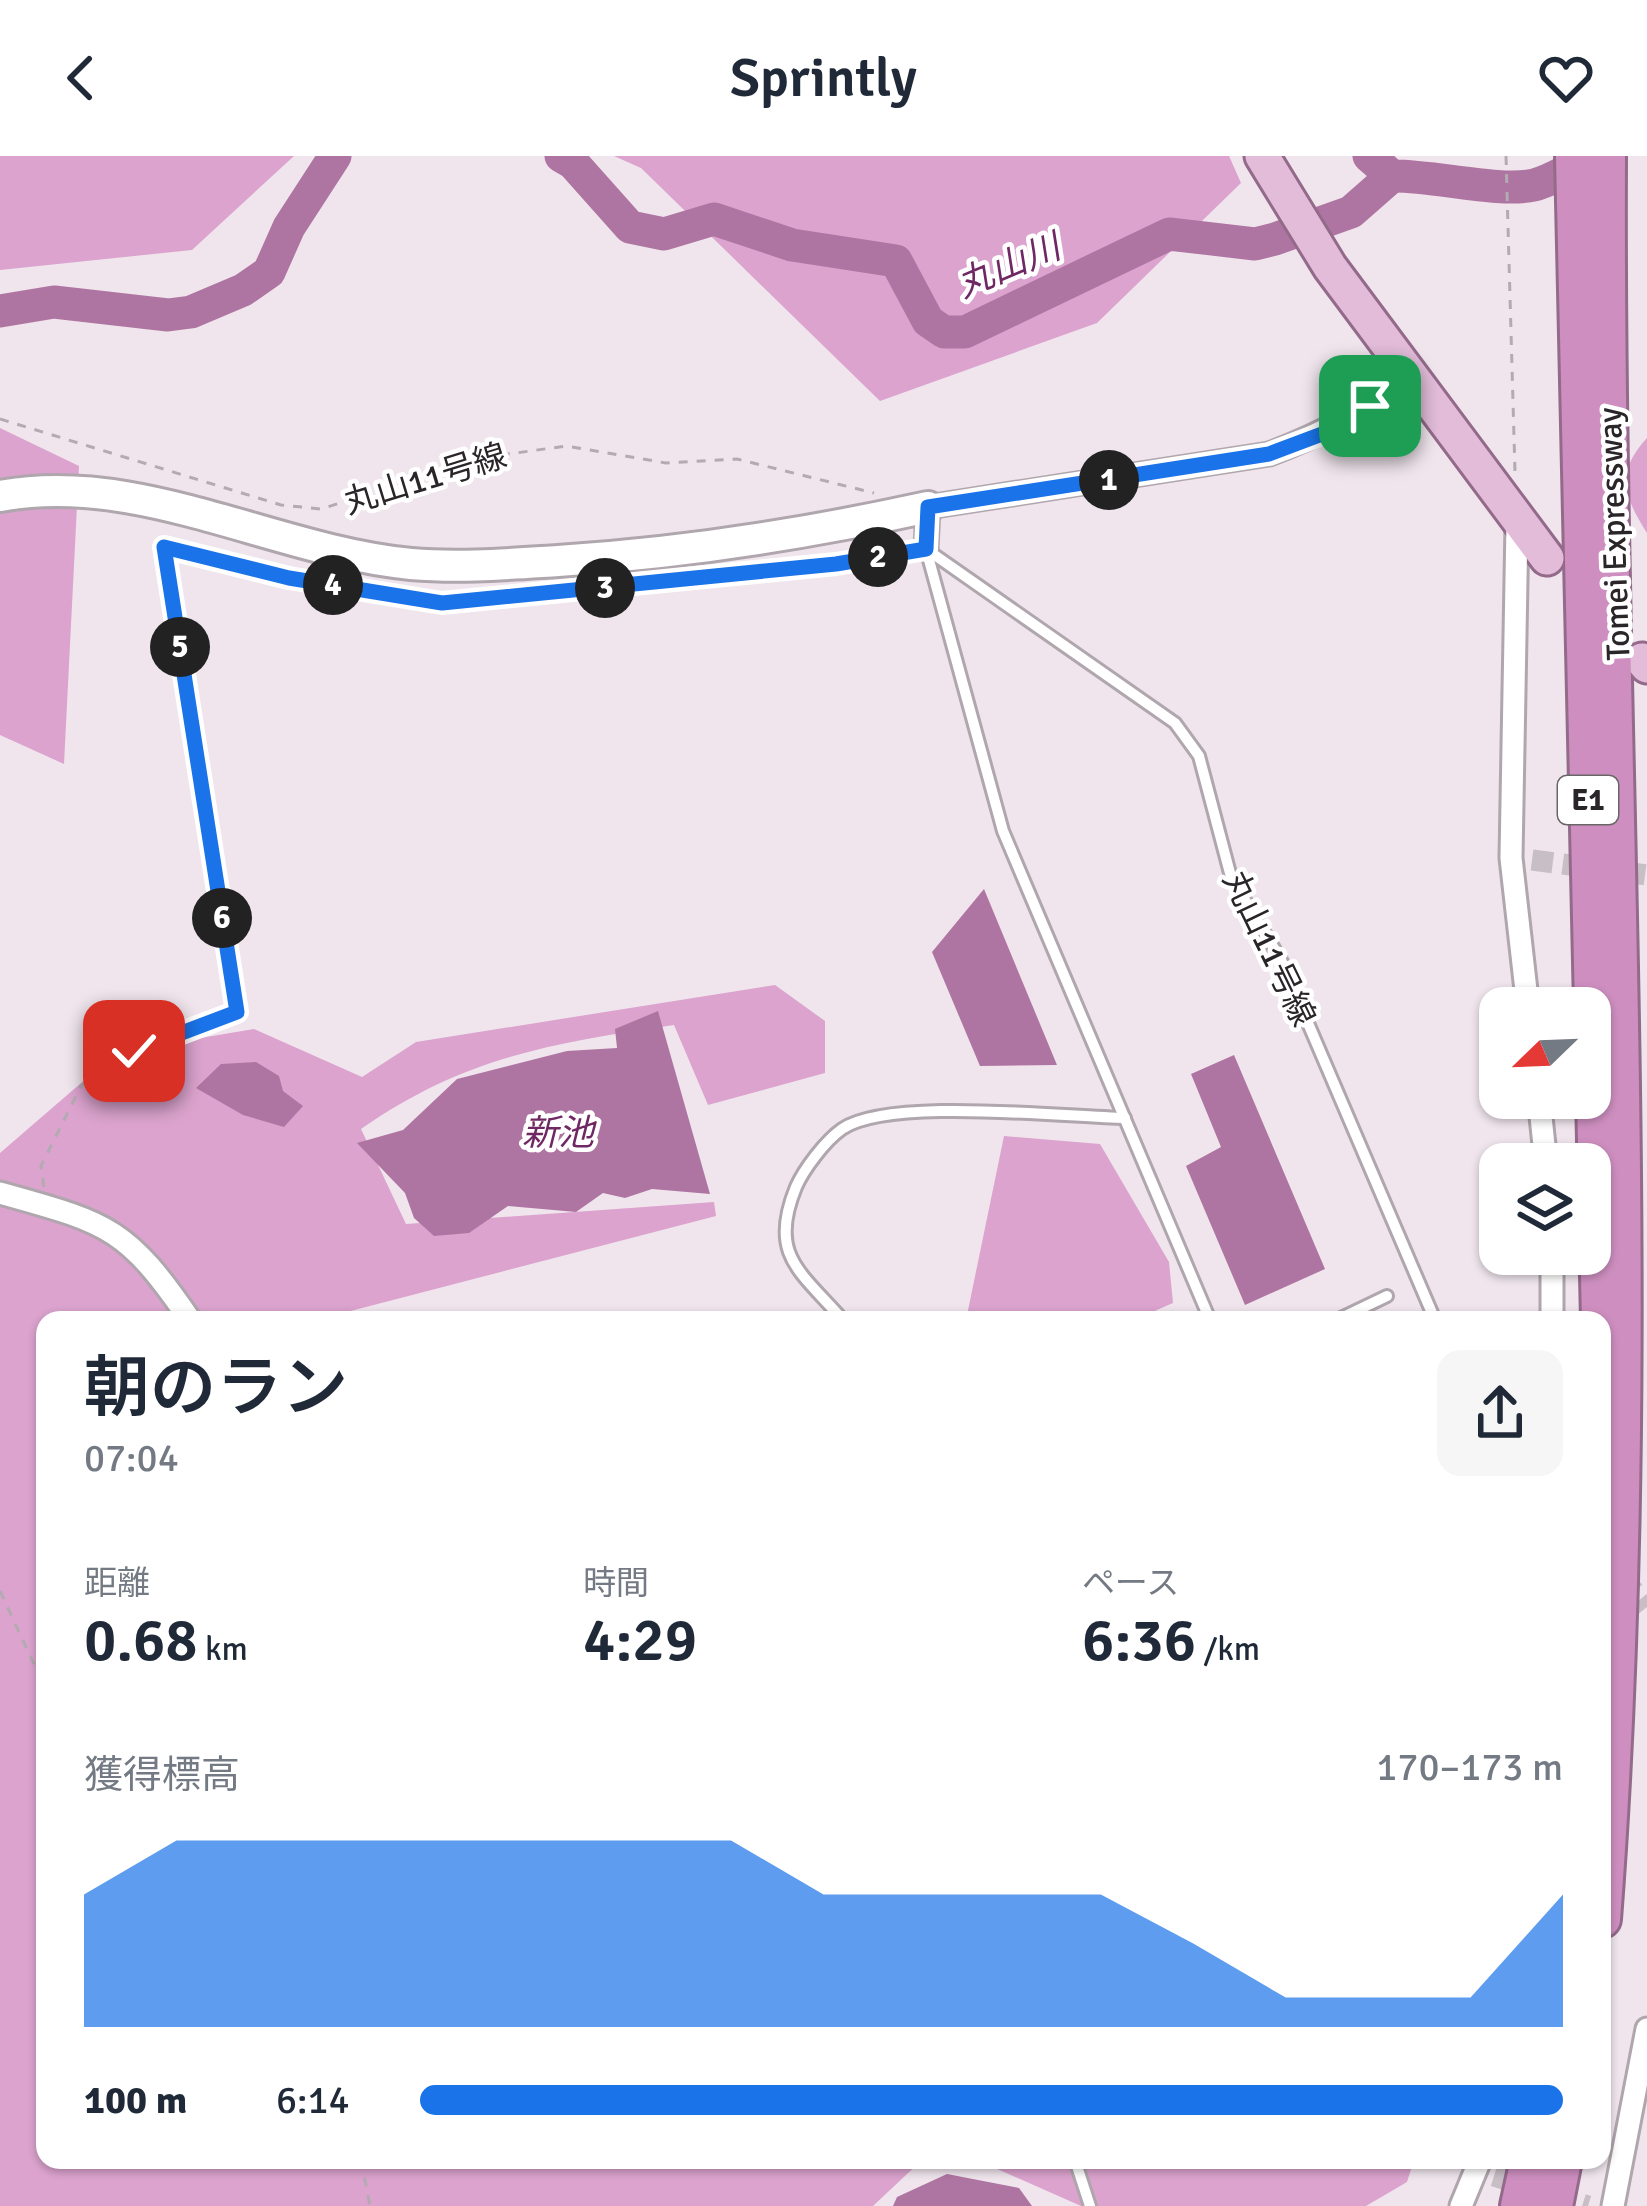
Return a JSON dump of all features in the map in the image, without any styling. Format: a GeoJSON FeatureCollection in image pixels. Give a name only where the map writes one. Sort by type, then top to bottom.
{"type":"FeatureCollection","features":[{"type":"Feature","properties":{"kind":"highway","name":"Tomei Expressway"},"geometry":{"type":"LineString","coordinates":[[1574,156],[1590,282],[1632,1256],[1624,1573],[1611,1777]]}},
{"type":"Feature","properties":{"kind":"highway","name":"Tomei Expressway"},"geometry":{"type":"LineString","coordinates":[[1600,1311],[1590,282],[1607,156]]}},
{"type":"Feature","properties":{"kind":"highway"},"geometry":{"type":"LineString","coordinates":[[1519,2206],[1527,2169]]}},
{"type":"Feature","properties":{"kind":"highway"},"geometry":{"type":"LineString","coordinates":[[1554,2206],[1561,2169]]}},
{"type":"Feature","properties":{"kind":"main road"},"geometry":{"type":"LineString","coordinates":[[1262,156],[1330,267],[1517,524],[1547,558]]}},
{"type":"Feature","properties":{"kind":"street"},"geometry":{"type":"LineString","coordinates":[[0,496],[35,489],[98,491],[367,558],[464,566],[781,539],[928,507],[1269,454],[1338,425],[1370,406],[1408,373]]}},
{"type":"Feature","properties":{"kind":"street"},"geometry":{"type":"LineString","coordinates":[[926,549],[928,507]]}},
{"type":"Feature","properties":{"kind":"street"},"geometry":{"type":"LineString","coordinates":[[1517,524],[1527,987]]}},
{"type":"Feature","properties":{"kind":"street"},"geometry":{"type":"LineString","coordinates":[[0,1193],[116,1230],[153,1266],[184,1311]]}},
{"type":"Feature","properties":{"kind":"street"},"geometry":{"type":"LineString","coordinates":[[1552,1275],[1552,1311]]}},
{"type":"Feature","properties":{"kind":"street"},"geometry":{"type":"LineString","coordinates":[[1613,2206],[1647,2029]]}},
{"type":"Feature","properties":{"kind":"street"},"geometry":{"type":"LineString","coordinates":[[1622,2158],[1647,2156]]}},
{"type":"Feature","properties":{"kind":"street"},"geometry":{"type":"LineString","coordinates":[[1462,2206],[1484,2170]]}},
{"type":"Feature","properties":{"kind":"lane"},"geometry":{"type":"LineString","coordinates":[[926,549],[1003,831],[1206,1311]]}},
{"type":"Feature","properties":{"kind":"lane","name":"丸山11号線"},"geometry":{"type":"LineString","coordinates":[[926,549],[1175,723],[1198,756],[1231,877],[1281,960],[1431,1311]]}},
{"type":"Feature","properties":{"kind":"lane"},"geometry":{"type":"LineString","coordinates":[[835,1311],[790,1260],[781,1223],[801,1175],[842,1129],[896,1112],[1125,1118]]}},
{"type":"Feature","properties":{"kind":"lane"},"geometry":{"type":"LineString","coordinates":[[1355,1311],[1387,1296]]}},
{"type":"Feature","properties":{"kind":"lane"},"geometry":{"type":"LineString","coordinates":[[1078,2169],[1090,2206]]}},
{"type":"Feature","properties":{"kind":"path"},"geometry":{"type":"LineString","coordinates":[[1506,156],[1505,263],[1515,476]]}},
{"type":"Feature","properties":{"kind":"path","name":"丸山11号線"},"geometry":{"type":"LineString","coordinates":[[0,419],[281,506],[321,509],[480,458],[566,446],[666,463],[737,458],[888,496]]}},
{"type":"Feature","properties":{"kind":"path"},"geometry":{"type":"LineString","coordinates":[[47,1206],[41,1166],[81,1086],[134,1051],[237,1012],[164,547],[289,578],[442,603],[836,564],[926,549]]}},
{"type":"Feature","properties":{"kind":"path"},"geometry":{"type":"LineString","coordinates":[[0,1592],[36,1669]]}},
{"type":"Feature","properties":{"kind":"path"},"geometry":{"type":"LineString","coordinates":[[364,2169],[370,2206]]}},
{"type":"Feature","properties":{"kind":"shaded area"},"geometry":{"type":"Polygon","coordinates":[[[0,156],[294,156],[192,250],[0,270],[0,156]]]}},
{"type":"Feature","properties":{"kind":"shaded area"},"geometry":{"type":"Polygon","coordinates":[[[614,156],[1229,156],[1241,183],[1097,323],[880,401],[641,168],[614,156]]]}},
{"type":"Feature","properties":{"kind":"shaded area"},"geometry":{"type":"Polygon","coordinates":[[[0,428],[79,466],[64,764],[0,735],[0,428]]]}},
{"type":"Feature","properties":{"kind":"shaded area"},"geometry":{"type":"Polygon","coordinates":[[[1647,438],[1647,533],[1626,485],[1630,462],[1647,438]]]}},
{"type":"Feature","properties":{"kind":"shaded area"},"geometry":{"type":"Polygon","coordinates":[[[775,985],[825,1021],[825,1073],[708,1105],[674,1025],[511,1057],[436,1085],[361,1129],[406,1224],[714,1202],[716,1216],[351,1311],[36,1311],[36,2169],[912,2169],[873,2206],[0,2206],[0,1153],[117,1052],[254,1029],[362,1077],[416,1042],[775,985]]]}},
{"type":"Feature","properties":{"kind":"shaded area"},"geometry":{"type":"Polygon","coordinates":[[[1004,1136],[1100,1144],[1169,1262],[1173,1303],[1155,1311],[968,1311],[1004,1136]]]}},
{"type":"Feature","properties":{"kind":"shaded area"},"geometry":{"type":"Polygon","coordinates":[[[997,2169],[1411,2169],[1407,2182],[1366,2206],[1081,2206],[997,2169]]]}},
{"type":"Feature","properties":{"kind":"water"},"geometry":{"type":"Polygon","coordinates":[[[984,889],[1057,1065],[980,1066],[932,952],[984,889]]]}},
{"type":"Feature","properties":{"kind":"water","name":"新池"},"geometry":{"type":"Polygon","coordinates":[[[658,1011],[710,1194],[652,1189],[625,1198],[603,1193],[576,1212],[508,1206],[469,1233],[434,1236],[414,1218],[405,1193],[357,1143],[403,1130],[457,1079],[567,1051],[617,1048],[615,1029],[658,1011]]]}},
{"type":"Feature","properties":{"kind":"water"},"geometry":{"type":"Polygon","coordinates":[[[1234,1055],[1325,1269],[1245,1305],[1186,1166],[1221,1147],[1191,1074],[1234,1055]]]}},
{"type":"Feature","properties":{"kind":"water"},"geometry":{"type":"Polygon","coordinates":[[[256,1062],[279,1076],[283,1091],[303,1106],[284,1127],[243,1115],[196,1088],[221,1064],[256,1062]]]}},
{"type":"Feature","properties":{"kind":"water"},"geometry":{"type":"Polygon","coordinates":[[[947,2174],[1019,2188],[1032,2206],[893,2206],[897,2197],[947,2174]]]}},
{"type":"Feature","properties":{"kind":"waterway","name":"丸山川"},"geometry":{"type":"LineString","coordinates":[[0,311],[54,302],[168,315],[191,312],[243,290],[269,272],[289,227],[335,156]]}},
{"type":"Feature","properties":{"kind":"waterway","name":"丸山川"},"geometry":{"type":"LineString","coordinates":[[561,156],[573,163],[630,227],[664,234],[714,219],[792,245],[896,261],[928,321],[944,332],[965,332],[1169,234],[1255,244],[1275,239],[1351,212],[1392,176]]}},
{"type":"Feature","properties":{"kind":"waterway"},"geometry":{"type":"LineString","coordinates":[[1369,156],[1392,176],[1520,187],[1549,180],[1595,156]]}},
{"type":"Feature","properties":{"kind":"tunnel"},"geometry":{"type":"LineString","coordinates":[[1532,860],[1647,875]]}},
{"type":"Feature","properties":{"kind":"tunnel"},"geometry":{"type":"LineString","coordinates":[[1621,1575],[1647,1607]]}},
{"type":"Feature","properties":{"kind":"tunnel"},"geometry":{"type":"LineString","coordinates":[[1494,2176],[1588,2206]]}},
{"type":"Feature","properties":{"kind":"route"},"geometry":{"type":"LineString","coordinates":[[134,1051],[237,1012],[164,547],[289,578],[442,603],[836,564],[926,549],[928,507],[1269,454],[1322,434],[1370,406]]}}]}
